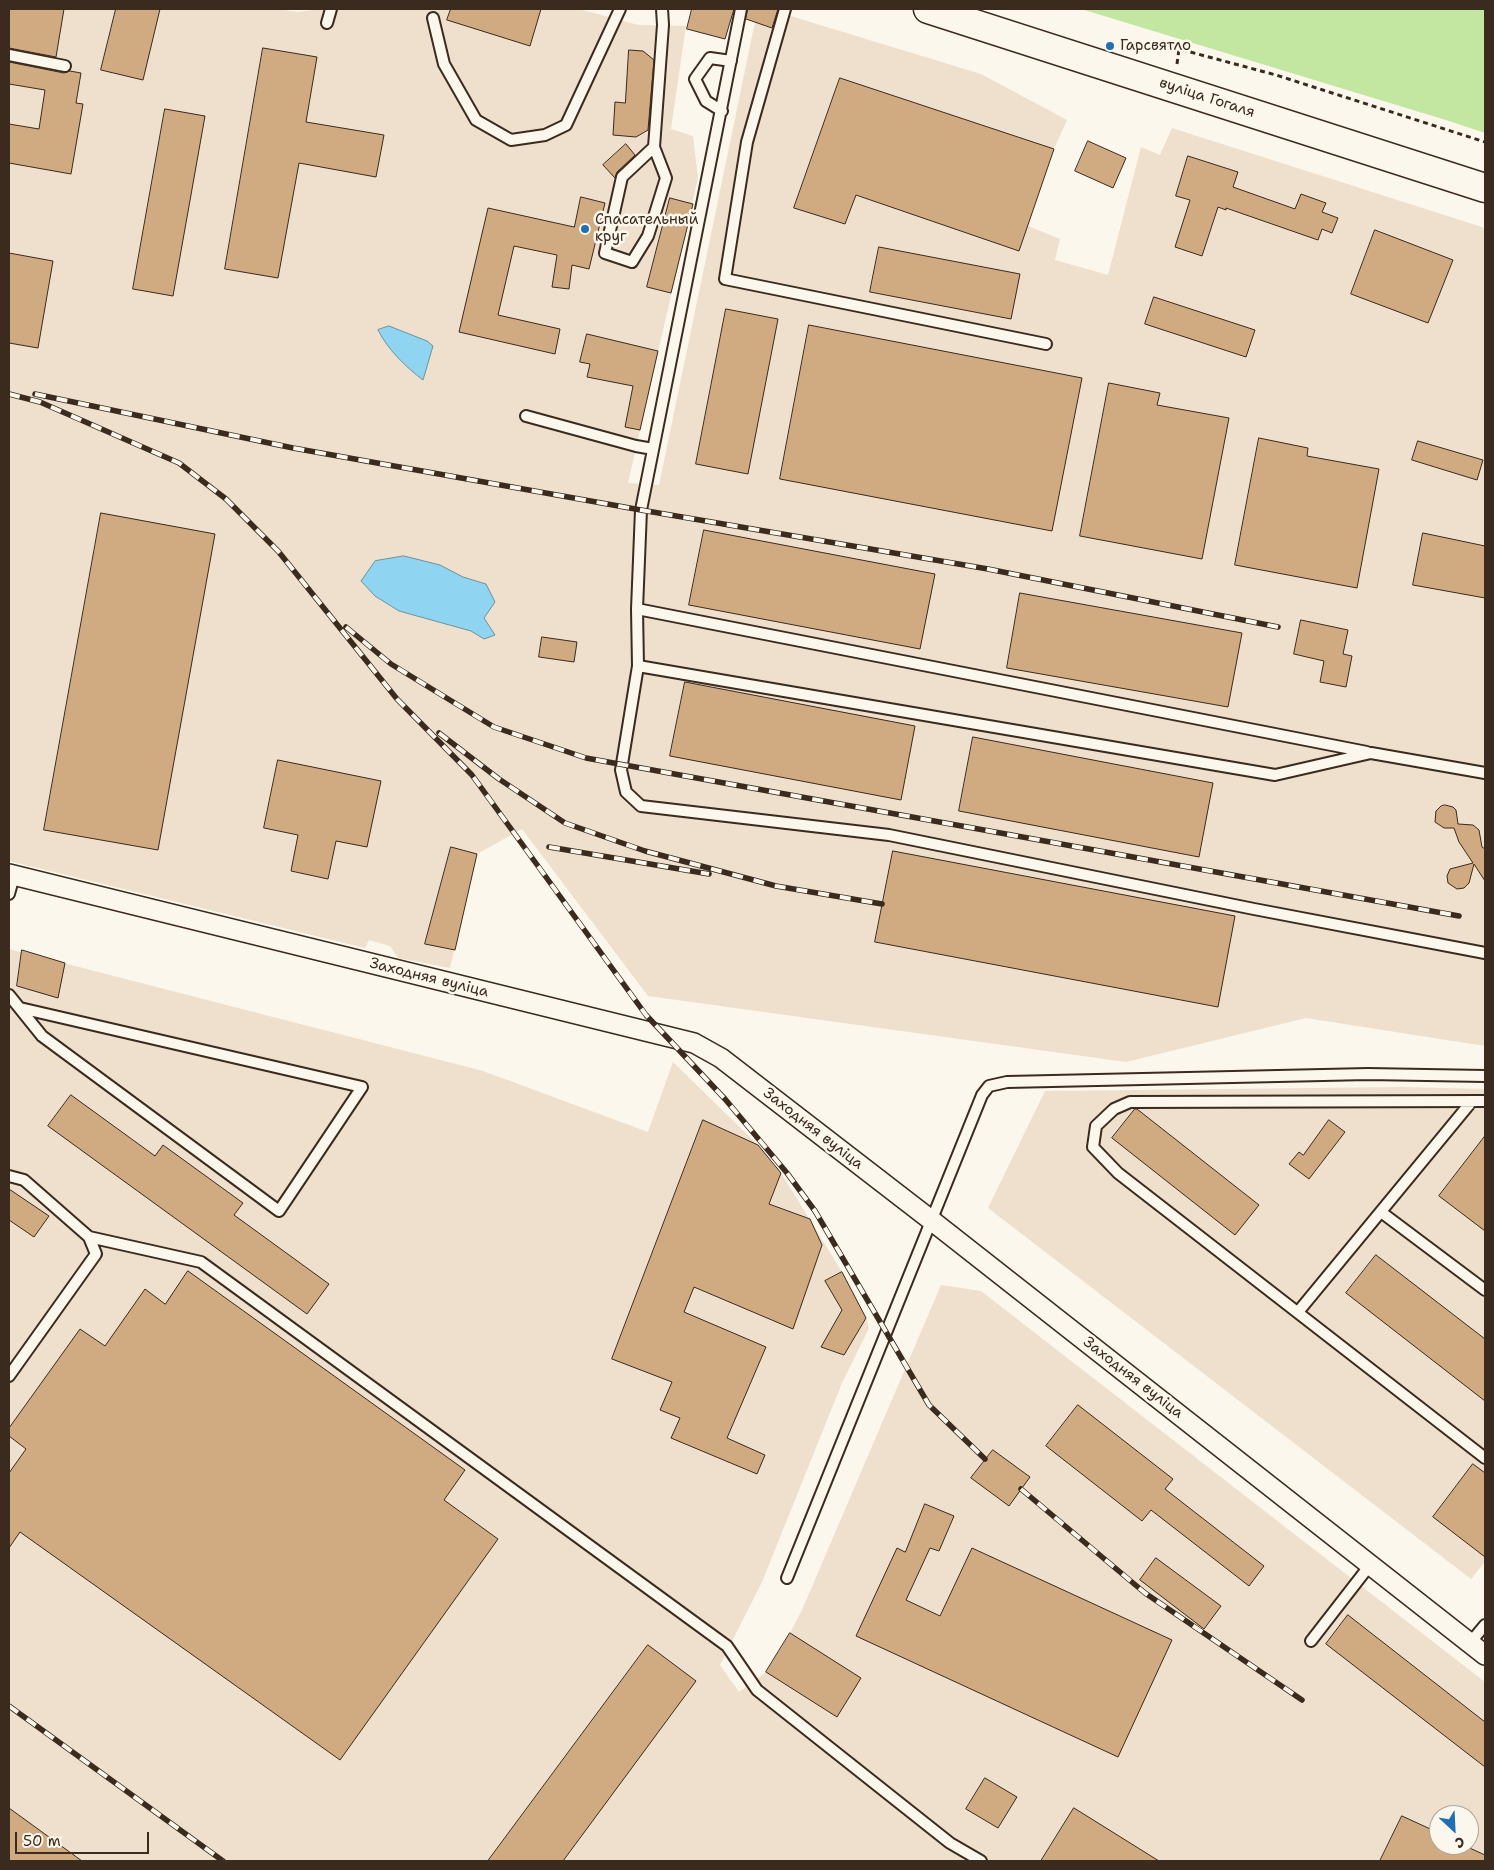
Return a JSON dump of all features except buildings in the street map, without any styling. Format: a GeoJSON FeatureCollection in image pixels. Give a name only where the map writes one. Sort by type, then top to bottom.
{"type":"FeatureCollection","features":[{"type":"Feature","properties":{"kind":"main road","name":"вуліца Гогаля"},"geometry":{"type":"LineString","coordinates":[[928,9],[1485,188]]}},
{"type":"Feature","properties":{"kind":"street","name":"Заходняя вуліца"},"geometry":{"type":"LineString","coordinates":[[11,875],[694,1043],[721,1058],[931,1220],[1485,1655]]}},
{"type":"Feature","properties":{"kind":"lane"},"geometry":{"type":"LineString","coordinates":[[327,23],[331,9]]}},
{"type":"Feature","properties":{"kind":"lane"},"geometry":{"type":"LineString","coordinates":[[433,18],[444,64],[476,120],[511,140],[545,135],[566,125],[620,9]]}},
{"type":"Feature","properties":{"kind":"lane"},"geometry":{"type":"LineString","coordinates":[[654,148],[622,177],[605,253],[632,262],[648,236],[666,178],[654,148],[664,25],[662,9]]}},
{"type":"Feature","properties":{"kind":"lane"},"geometry":{"type":"LineString","coordinates":[[741,9],[641,510],[637,608],[638,666],[621,770],[626,792],[641,806],[890,835],[1244,907],[1485,953]]}},
{"type":"Feature","properties":{"kind":"lane"},"geometry":{"type":"LineString","coordinates":[[785,9],[747,142],[725,279],[1046,344]]}},
{"type":"Feature","properties":{"kind":"lane"},"geometry":{"type":"LineString","coordinates":[[9,55],[65,66]]}},
{"type":"Feature","properties":{"kind":"lane"},"geometry":{"type":"LineString","coordinates":[[722,111],[706,101],[695,79],[710,58],[732,61]]}},
{"type":"Feature","properties":{"kind":"lane"},"geometry":{"type":"LineString","coordinates":[[526,416],[653,449]]}},
{"type":"Feature","properties":{"kind":"lane"},"geometry":{"type":"LineString","coordinates":[[637,608],[1230,727],[1485,773]]}},
{"type":"Feature","properties":{"kind":"lane"},"geometry":{"type":"LineString","coordinates":[[638,666],[1275,776],[1371,753]]}},
{"type":"Feature","properties":{"kind":"lane"},"geometry":{"type":"LineString","coordinates":[[9,894],[11,875]]}},
{"type":"Feature","properties":{"kind":"lane"},"geometry":{"type":"LineString","coordinates":[[9,995],[42,1036],[279,1211],[362,1087],[20,1008]]}},
{"type":"Feature","properties":{"kind":"lane"},"geometry":{"type":"LineString","coordinates":[[787,1578],[982,1095],[989,1086],[1007,1082],[1338,1074],[1485,1076]]}},
{"type":"Feature","properties":{"kind":"lane"},"geometry":{"type":"LineString","coordinates":[[1298,1312],[1472,1101]]}},
{"type":"Feature","properties":{"kind":"lane"},"geometry":{"type":"LineString","coordinates":[[1485,1101],[1130,1102],[1114,1109],[1096,1126],[1092,1147],[1118,1172],[1485,1458]]}},
{"type":"Feature","properties":{"kind":"lane"},"geometry":{"type":"LineString","coordinates":[[9,1176],[24,1180],[89,1237],[96,1254],[9,1376]]}},
{"type":"Feature","properties":{"kind":"lane"},"geometry":{"type":"LineString","coordinates":[[1381,1212],[1485,1290]]}},
{"type":"Feature","properties":{"kind":"lane"},"geometry":{"type":"LineString","coordinates":[[89,1237],[200,1262],[727,1646],[757,1690],[950,1843],[981,1861]]}},
{"type":"Feature","properties":{"kind":"lane"},"geometry":{"type":"LineString","coordinates":[[1311,1641],[1370,1565]]}},
{"type":"Feature","properties":{"kind":"lane"},"geometry":{"type":"LineString","coordinates":[[1470,1643],[1485,1625]]}},
{"type":"Feature","properties":{"kind":"path"},"geometry":{"type":"LineString","coordinates":[[1177,64],[1179,49],[1276,75],[1485,142]]}},
{"type":"Feature","properties":{"kind":"shaded area"},"geometry":{"type":"Polygon","coordinates":[[[9,9],[277,9],[298,12],[320,9],[579,9],[638,25],[686,26],[671,129],[693,136],[698,178],[628,483],[659,485],[759,9],[780,9],[784,14],[981,74],[1067,120],[1054,149],[1028,226],[1060,239],[1055,260],[1108,275],[1141,147],[1160,155],[1172,128],[1485,228],[1485,1046],[1306,1018],[1126,1062],[648,996],[522,829],[477,854],[450,968],[398,958],[390,946],[369,940],[365,948],[9,861],[9,9]]]}},
{"type":"Feature","properties":{"kind":"shaded area"},"geometry":{"type":"Polygon","coordinates":[[[9,949],[483,1071],[648,1132],[673,1062],[758,1145],[781,1173],[842,1272],[866,1318],[869,1328],[842,1383],[762,1582],[720,1665],[739,1692],[766,1672],[802,1610],[941,1285],[981,1291],[1485,1682],[1485,1861],[9,1861],[9,949]]]}},
{"type":"Feature","properties":{"kind":"shaded area"},"geometry":{"type":"Polygon","coordinates":[[[1402,1087],[1485,1089],[1485,1562],[1471,1579],[988,1208],[1045,1091],[1402,1087]]]}},
{"type":"Feature","properties":{"kind":"green space"},"geometry":{"type":"Polygon","coordinates":[[[1081,9],[1485,9],[1485,133],[1449,121],[1081,9]]]}},
{"type":"Feature","properties":{"kind":"water"},"geometry":{"type":"Polygon","coordinates":[[[389,326],[427,341],[433,346],[423,380],[398,358],[382,337],[378,330],[389,326]]]}},
{"type":"Feature","properties":{"kind":"water"},"geometry":{"type":"Polygon","coordinates":[[[404,556],[440,565],[463,577],[486,584],[495,602],[484,618],[495,635],[484,639],[471,631],[399,611],[375,596],[361,581],[375,561],[404,556]]]}},
{"type":"Feature","properties":{"kind":"railway"},"geometry":{"type":"LineString","coordinates":[[9,394],[40,402],[179,463],[226,499],[278,551],[397,699],[472,775],[646,1015],[725,1099],[787,1173],[815,1211],[929,1405],[985,1459]]}},
{"type":"Feature","properties":{"kind":"railway"},"geometry":{"type":"LineString","coordinates":[[35,394],[293,448],[988,569],[1278,627]]}},
{"type":"Feature","properties":{"kind":"railway"},"geometry":{"type":"LineString","coordinates":[[346,627],[391,664],[494,727],[586,758],[1459,916]]}},
{"type":"Feature","properties":{"kind":"railway"},"geometry":{"type":"LineString","coordinates":[[439,733],[499,779],[565,823],[645,851],[776,886],[882,904]]}},
{"type":"Feature","properties":{"kind":"railway"},"geometry":{"type":"LineString","coordinates":[[549,847],[709,874]]}},
{"type":"Feature","properties":{"kind":"railway"},"geometry":{"type":"LineString","coordinates":[[1021,1489],[1145,1593],[1302,1700]]}},
{"type":"Feature","properties":{"kind":"railway"},"geometry":{"type":"LineString","coordinates":[[9,1706],[223,1861]]}},
{"type":"Feature","properties":{"kind":"place","name":"Гарсвятло"},"geometry":{"type":"Point","coordinates":[1110,46]}},
{"type":"Feature","properties":{"kind":"place","name":"Спасательный круг"},"geometry":{"type":"Point","coordinates":[585,229]}}]}
